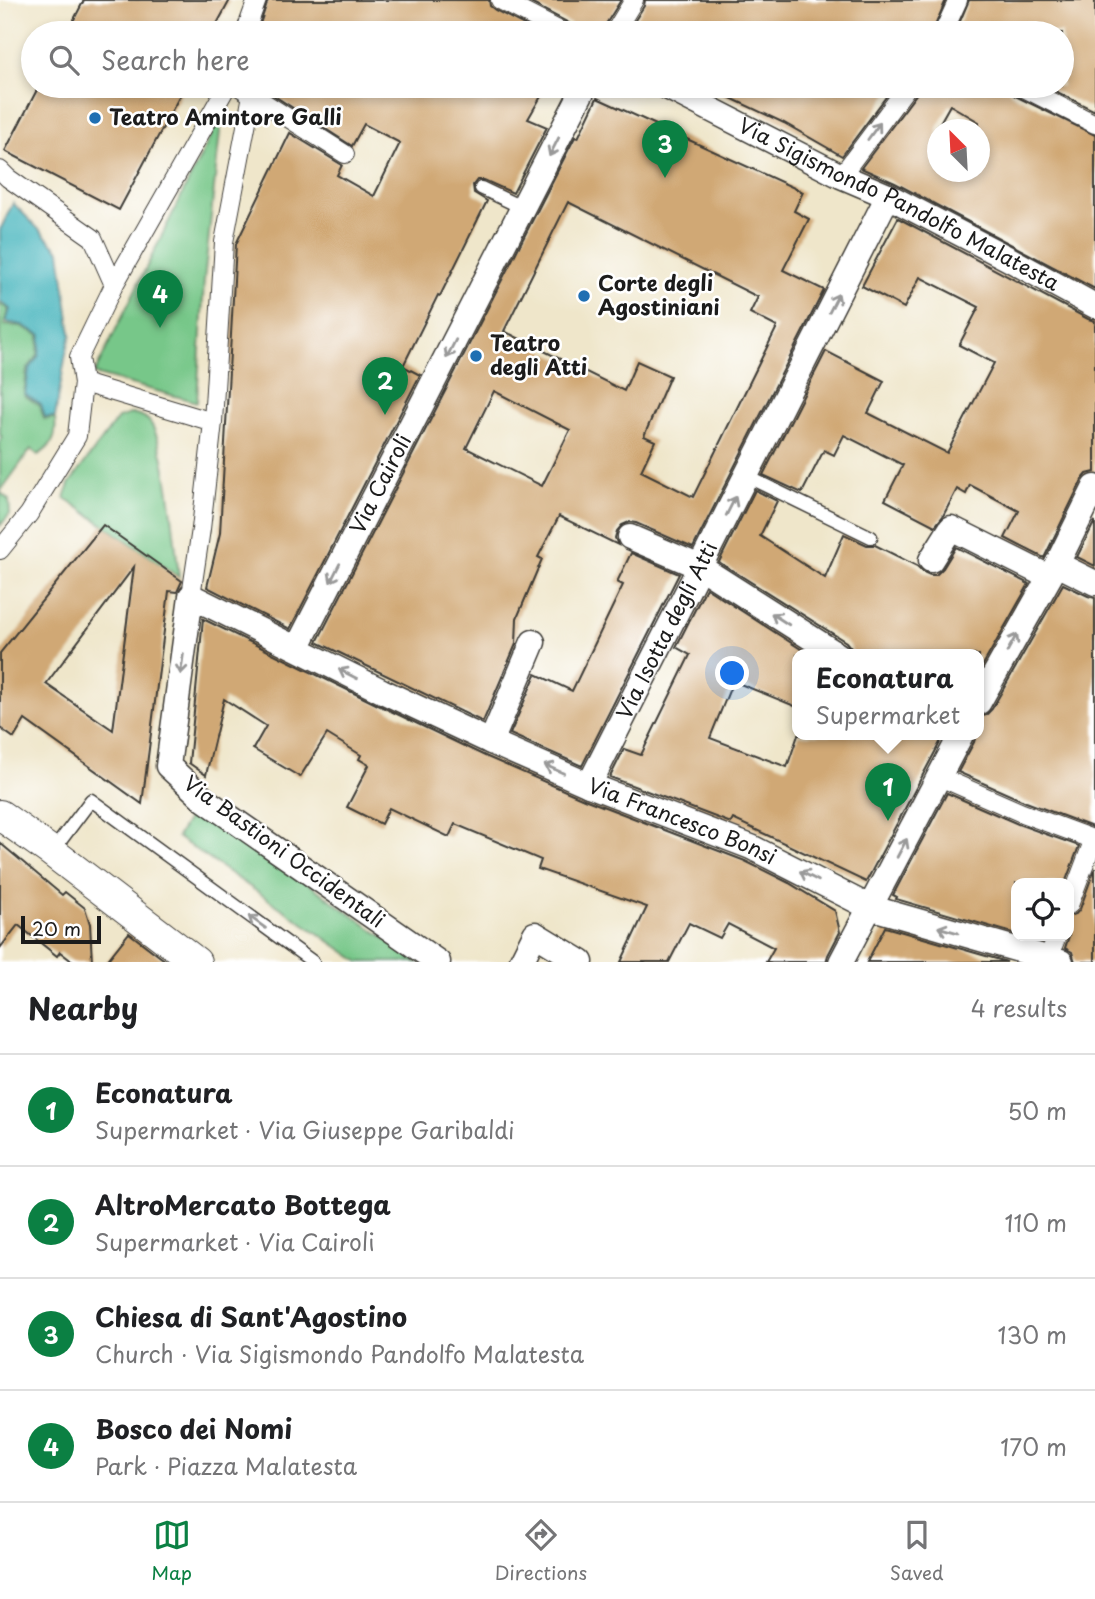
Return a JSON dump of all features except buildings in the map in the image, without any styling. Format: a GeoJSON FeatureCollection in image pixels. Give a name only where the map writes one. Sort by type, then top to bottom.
{"type":"FeatureCollection","features":[{"type":"Feature","properties":{"kind":"street"},"geometry":{"type":"LineString","coordinates":[[249,21],[257,0]]}},
{"type":"Feature","properties":{"kind":"street"},"geometry":{"type":"LineString","coordinates":[[500,0],[541,21]]}},
{"type":"Feature","properties":{"kind":"street"},"geometry":{"type":"LineString","coordinates":[[621,21],[634,0]]}},
{"type":"Feature","properties":{"kind":"street"},"geometry":{"type":"LineString","coordinates":[[948,21],[958,0]]}},
{"type":"Feature","properties":{"kind":"street"},"geometry":{"type":"LineString","coordinates":[[0,550],[29,514],[77,436],[83,383],[79,357],[114,285],[220,98]]}},
{"type":"Feature","properties":{"kind":"street"},"geometry":{"type":"LineString","coordinates":[[191,596],[213,422],[224,242],[244,98]]}},
{"type":"Feature","properties":{"kind":"street"},"geometry":{"type":"LineString","coordinates":[[258,98],[345,154]]}},
{"type":"Feature","properties":{"kind":"street","name":"Via Cairoli"},"geometry":{"type":"LineString","coordinates":[[297,648],[579,98]]}},
{"type":"Feature","properties":{"kind":"street","name":"Via Sigismondo Pandolfo Malatesta"},"geometry":{"type":"LineString","coordinates":[[688,98],[841,176],[888,196],[1095,306]]}},
{"type":"Feature","properties":{"kind":"street"},"geometry":{"type":"LineString","coordinates":[[841,176],[899,98]]}},
{"type":"Feature","properties":{"kind":"street"},"geometry":{"type":"LineString","coordinates":[[1044,98],[1095,124]]}},
{"type":"Feature","properties":{"kind":"street"},"geometry":{"type":"LineString","coordinates":[[0,170],[93,238],[114,285]]}},
{"type":"Feature","properties":{"kind":"street","name":"Via Isotta degli Atti"},"geometry":{"type":"LineString","coordinates":[[589,785],[888,196]]}},
{"type":"Feature","properties":{"kind":"street"},"geometry":{"type":"LineString","coordinates":[[83,383],[213,422]]}},
{"type":"Feature","properties":{"kind":"street"},"geometry":{"type":"LineString","coordinates":[[984,693],[1053,571],[1095,487]]}},
{"type":"Feature","properties":{"kind":"street"},"geometry":{"type":"LineString","coordinates":[[932,560],[951,528],[1053,571],[1095,583]]}},
{"type":"Feature","properties":{"kind":"street"},"geometry":{"type":"LineString","coordinates":[[630,537],[700,567],[829,649]]}},
{"type":"Feature","properties":{"kind":"street","name":"Via Francesco Bonsi"},"geometry":{"type":"LineString","coordinates":[[191,596],[382,691],[491,741],[589,785],[751,847],[869,907],[985,952],[1055,952]]}},
{"type":"Feature","properties":{"kind":"street","name":"Via Bastioni Occidentali"},"geometry":{"type":"LineString","coordinates":[[191,596],[168,766],[205,800],[438,962]]}},
{"type":"Feature","properties":{"kind":"street"},"geometry":{"type":"LineString","coordinates":[[491,741],[533,642]]}},
{"type":"Feature","properties":{"kind":"street"},"geometry":{"type":"LineString","coordinates":[[841,962],[958,740]]}},
{"type":"Feature","properties":{"kind":"street"},"geometry":{"type":"LineString","coordinates":[[940,777],[1022,813],[1095,840],[1074,892]]}},
{"type":"Feature","properties":{"kind":"street"},"geometry":{"type":"LineString","coordinates":[[0,808],[7,824],[52,852],[196,962]]}},
{"type":"Feature","properties":{"kind":"street"},"geometry":{"type":"LineString","coordinates":[[521,962],[536,934],[582,962]]}},
{"type":"Feature","properties":{"kind":"lane"},"geometry":{"type":"LineString","coordinates":[[481,188],[523,208]]}},
{"type":"Feature","properties":{"kind":"lane"},"geometry":{"type":"LineString","coordinates":[[746,476],[872,537]]}},
{"type":"Feature","properties":{"kind":"lane"},"geometry":{"type":"LineString","coordinates":[[52,852],[91,800],[313,962]]}},
{"type":"Feature","properties":{"kind":"green space"},"geometry":{"type":"Polygon","coordinates":[[[222,113],[204,281],[197,402],[94,374],[222,113]]]}},
{"type":"Feature","properties":{"kind":"green space"},"geometry":{"type":"Polygon","coordinates":[[[0,304],[8,309],[4,325],[21,326],[39,335],[38,355],[27,370],[24,395],[40,406],[44,419],[55,418],[56,424],[55,435],[48,448],[38,455],[31,449],[0,492],[2,437],[0,304]]]}},
{"type":"Feature","properties":{"kind":"green space"},"geometry":{"type":"Polygon","coordinates":[[[130,414],[140,415],[149,421],[161,450],[179,577],[65,498],[69,484],[118,418],[130,414]]]}},
{"type":"Feature","properties":{"kind":"green space"},"geometry":{"type":"Polygon","coordinates":[[[0,492],[9,500],[10,514],[0,526],[0,492]]]}},
{"type":"Feature","properties":{"kind":"green space"},"geometry":{"type":"Polygon","coordinates":[[[197,804],[418,962],[360,962],[177,837],[197,804]]]}},
{"type":"Feature","properties":{"kind":"water"},"geometry":{"type":"Polygon","coordinates":[[[13,203],[60,251],[71,335],[55,417],[45,417],[41,405],[25,394],[29,370],[39,355],[41,335],[22,325],[6,322],[10,309],[0,301],[0,230],[13,203]]]}},
{"type":"Feature","properties":{"kind":"place","name":"Teatro Amintore Galli"},"geometry":{"type":"Point","coordinates":[95,118]}},
{"type":"Feature","properties":{"kind":"place","name":"Chiesa di Sant'Agostino"},"geometry":{"type":"Point","coordinates":[665,178]}},
{"type":"Feature","properties":{"kind":"place","name":"Corte degli Agostiniani"},"geometry":{"type":"Point","coordinates":[584,296]}},
{"type":"Feature","properties":{"kind":"place","name":"Bosco dei Nomi"},"geometry":{"type":"Point","coordinates":[160,328]}},
{"type":"Feature","properties":{"kind":"place","name":"Teatro degli Atti"},"geometry":{"type":"Point","coordinates":[476,356]}},
{"type":"Feature","properties":{"kind":"place","name":"AltroMercato Bottega"},"geometry":{"type":"Point","coordinates":[385,415]}},
{"type":"Feature","properties":{"kind":"place","name":"Econatura"},"geometry":{"type":"Point","coordinates":[888,821]}}]}
